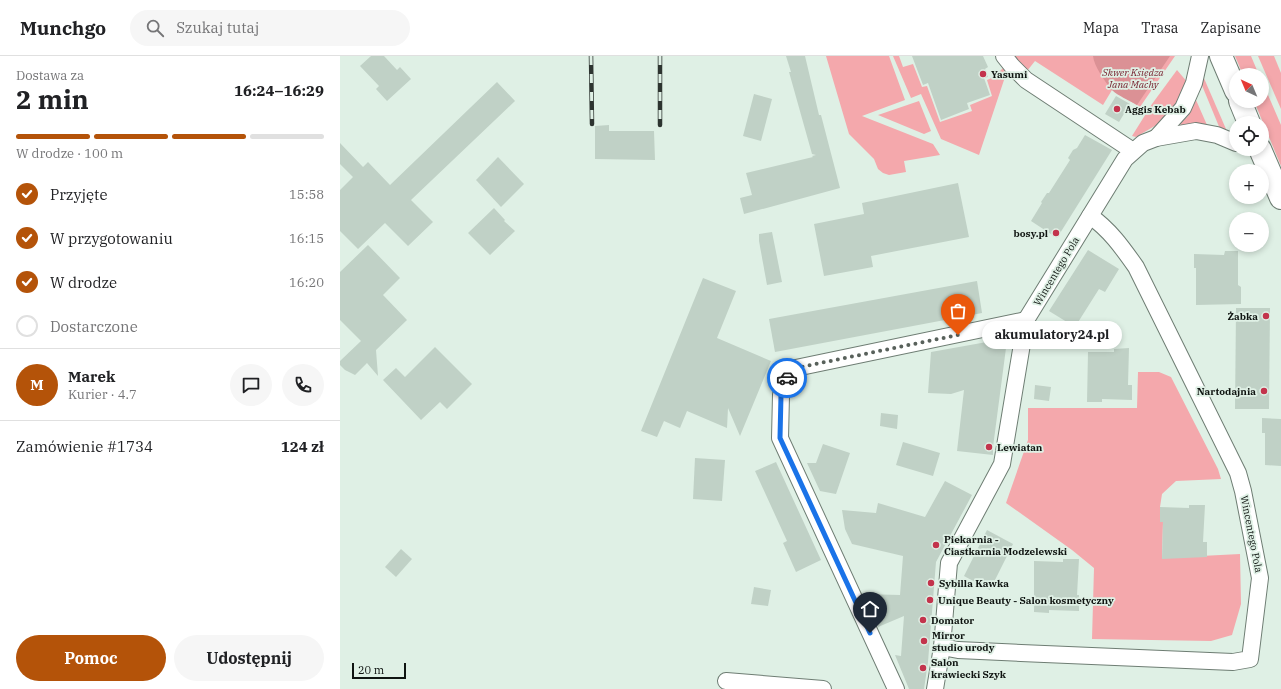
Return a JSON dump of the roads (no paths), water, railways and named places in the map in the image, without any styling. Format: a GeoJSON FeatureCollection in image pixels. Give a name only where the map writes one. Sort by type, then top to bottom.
{"type":"FeatureCollection","features":[{"type":"Feature","properties":{"kind":"main road"},"geometry":{"type":"LineString","coordinates":[[1221,56],[1229,75]]}},
{"type":"Feature","properties":{"kind":"main road"},"geometry":{"type":"LineString","coordinates":[[1261,156],[1281,198]]}},
{"type":"Feature","properties":{"kind":"street"},"geometry":{"type":"LineString","coordinates":[[1004,56],[1026,80],[1133,152]]}},
{"type":"Feature","properties":{"kind":"street","name":"Wincentego Pola"},"geometry":{"type":"LineString","coordinates":[[1156,138],[1183,108],[1194,83],[1200,56]]}},
{"type":"Feature","properties":{"kind":"street","name":"Wincentego Pola"},"geometry":{"type":"LineString","coordinates":[[935,689],[942,647],[949,563],[1002,464],[1026,320],[1125,159],[1143,143],[1156,138],[1196,131],[1217,135],[1229,140]]}},
{"type":"Feature","properties":{"kind":"street","name":"Wincentego Pola"},"geometry":{"type":"LineString","coordinates":[[942,647],[958,650],[1233,662],[1250,659],[1260,578],[1243,490],[1238,473],[1136,267],[1119,242],[1100,223],[1090,216]]}},
{"type":"Feature","properties":{"kind":"street"},"geometry":{"type":"LineString","coordinates":[[896,689],[780,438],[781,395],[791,369],[1026,320]]}},
{"type":"Feature","properties":{"kind":"street"},"geometry":{"type":"LineString","coordinates":[[726,681],[823,689]]}},
{"type":"Feature","properties":{"kind":"railway"},"geometry":{"type":"LineString","coordinates":[[591,56],[592,124]]}},
{"type":"Feature","properties":{"kind":"railway"},"geometry":{"type":"LineString","coordinates":[[660,56],[660,125]]}},
{"type":"Feature","properties":{"kind":"place","name":"Yasumi"},"geometry":{"type":"Point","coordinates":[983,74]}},
{"type":"Feature","properties":{"kind":"place","name":"Aggis Kebab"},"geometry":{"type":"Point","coordinates":[1117,109]}},
{"type":"Feature","properties":{"kind":"place","name":"bosy.pl"},"geometry":{"type":"Point","coordinates":[1056,233]}},
{"type":"Feature","properties":{"kind":"place","name":"Żabka"},"geometry":{"type":"Point","coordinates":[1266,316]}},
{"type":"Feature","properties":{"kind":"place","name":"akumulatory24.pl"},"geometry":{"type":"Point","coordinates":[958,335]}},
{"type":"Feature","properties":{"kind":"place","name":"Nartodajnia"},"geometry":{"type":"Point","coordinates":[1264,391]}},
{"type":"Feature","properties":{"kind":"place","name":"Lewiatan"},"geometry":{"type":"Point","coordinates":[989,447]}},
{"type":"Feature","properties":{"kind":"place","name":"Piekarnia - Ciastkarnia Modzelewski"},"geometry":{"type":"Point","coordinates":[936,545]}},
{"type":"Feature","properties":{"kind":"place","name":"Sybilla Kawka"},"geometry":{"type":"Point","coordinates":[931,583]}},
{"type":"Feature","properties":{"kind":"place","name":"Unique Beauty - Salon kosmetyczny"},"geometry":{"type":"Point","coordinates":[930,600]}},
{"type":"Feature","properties":{"kind":"place","name":"Domator"},"geometry":{"type":"Point","coordinates":[923,620]}},
{"type":"Feature","properties":{"kind":"place","name":"Mirror studio urody"},"geometry":{"type":"Point","coordinates":[924,641]}},
{"type":"Feature","properties":{"kind":"place","name":"Salon krawiecki Szyk"},"geometry":{"type":"Point","coordinates":[923,668]}},
{"type":"Feature","properties":{"kind":"park label","name":"Skwer Księdza Jana Machy"},"geometry":{"type":"Point","coordinates":[1133,78]}}]}
